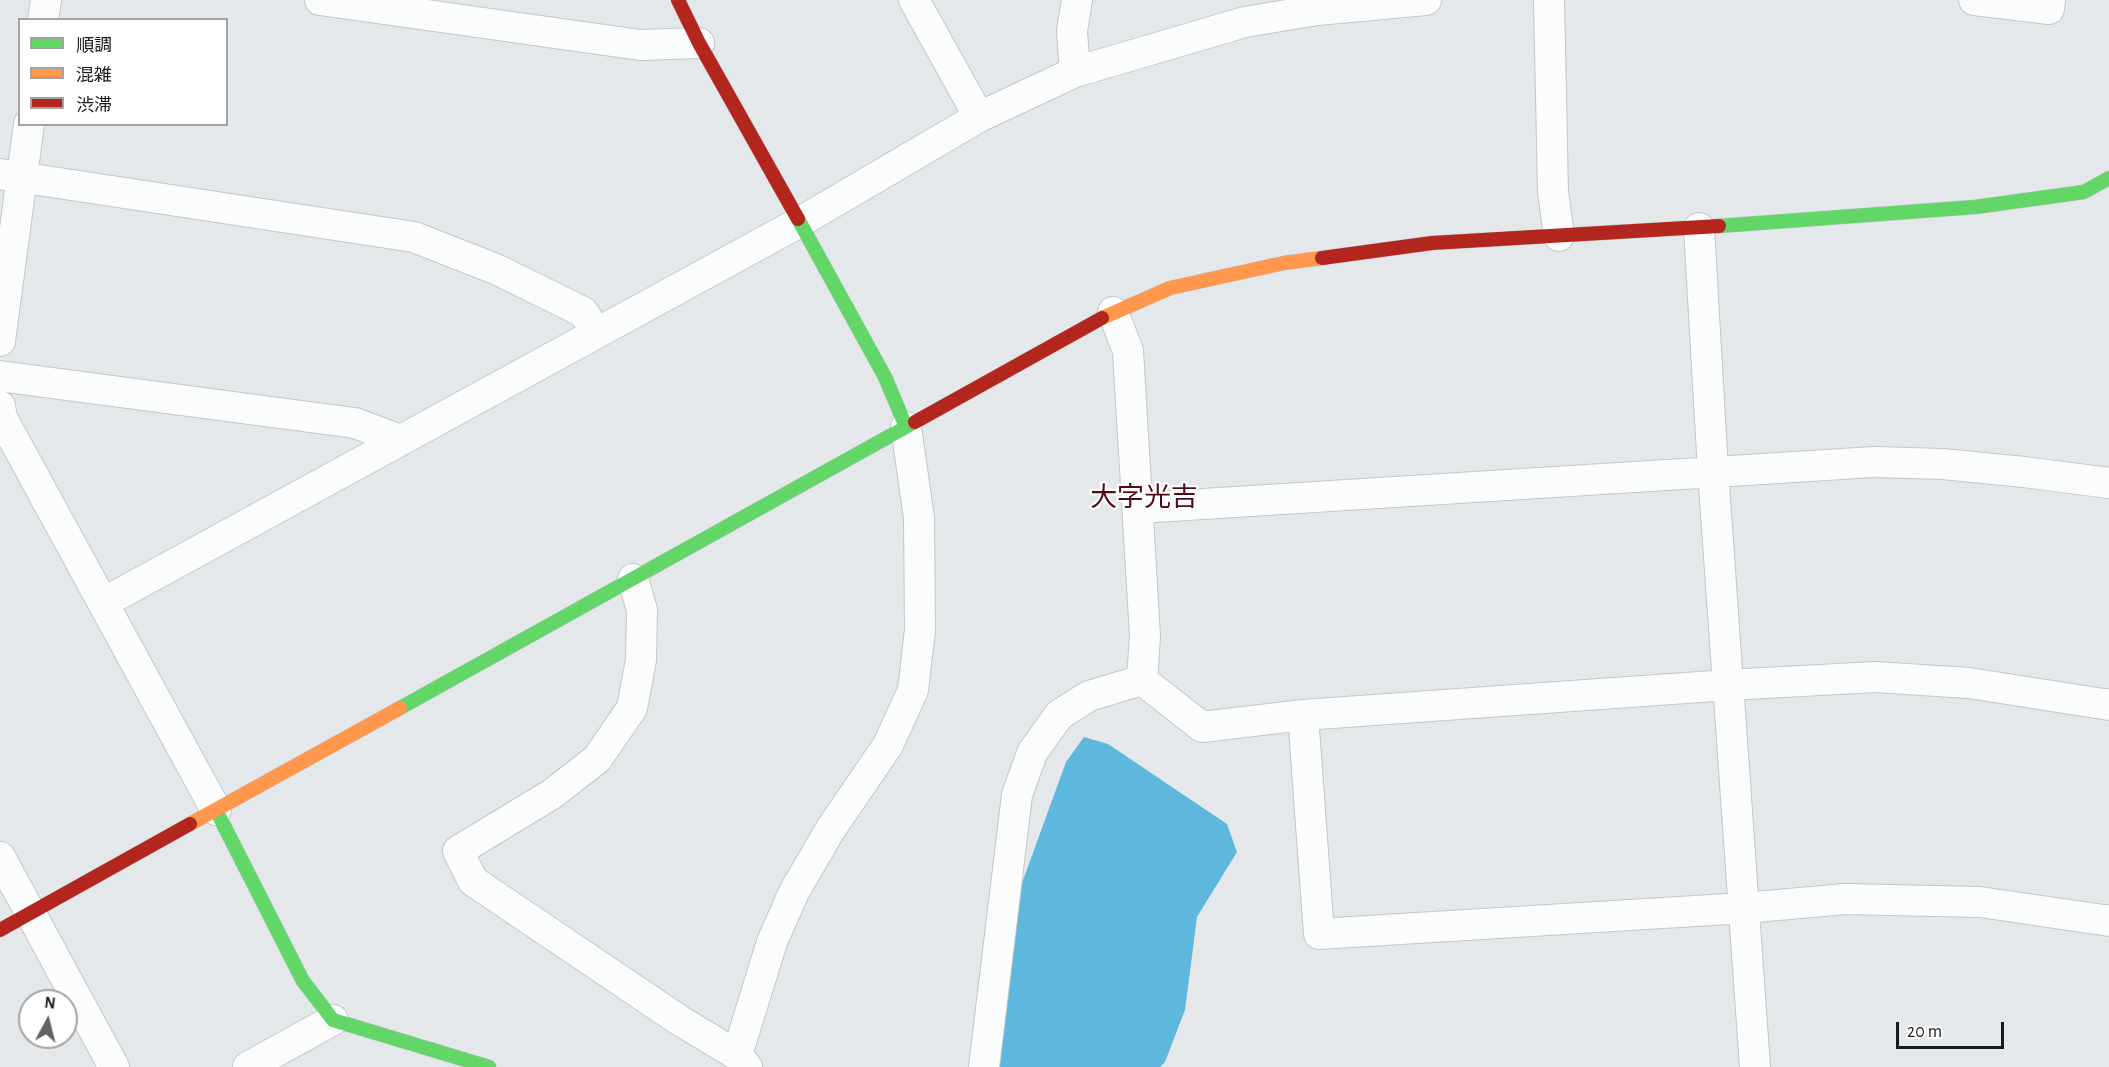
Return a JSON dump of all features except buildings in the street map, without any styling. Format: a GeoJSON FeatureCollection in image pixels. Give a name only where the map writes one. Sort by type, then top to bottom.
{"type":"FeatureCollection","features":[{"type":"Feature","properties":{"kind":"street"},"geometry":{"type":"LineString","coordinates":[[44,18],[46,0]]}},
{"type":"Feature","properties":{"kind":"street"},"geometry":{"type":"LineString","coordinates":[[320,0],[640,45],[699,43]]}},
{"type":"Feature","properties":{"kind":"street"},"geometry":{"type":"LineString","coordinates":[[633,579],[642,610],[641,660],[632,708],[597,759],[552,794],[458,851],[473,881],[742,1061],[772,942],[794,892],[830,830],[888,745],[913,690],[920,630],[919,518],[906,427],[885,377],[699,43],[678,0]]}},
{"type":"Feature","properties":{"kind":"street"},"geometry":{"type":"LineString","coordinates":[[914,0],[979,117]]}},
{"type":"Feature","properties":{"kind":"street"},"geometry":{"type":"LineString","coordinates":[[1075,72],[1072,31],[1077,0]]}},
{"type":"Feature","properties":{"kind":"street"},"geometry":{"type":"LineString","coordinates":[[103,603],[800,222],[979,117],[1075,72],[1245,22],[1318,5],[1426,0]]}},
{"type":"Feature","properties":{"kind":"street"},"geometry":{"type":"LineString","coordinates":[[1549,0],[1553,192],[1559,236]]}},
{"type":"Feature","properties":{"kind":"street"},"geometry":{"type":"LineString","coordinates":[[1974,0],[2049,9],[2050,0]]}},
{"type":"Feature","properties":{"kind":"street"},"geometry":{"type":"LineString","coordinates":[[0,341],[11,176],[28,126]]}},
{"type":"Feature","properties":{"kind":"street"},"geometry":{"type":"LineString","coordinates":[[11,176],[414,237],[498,270],[583,312],[597,333]]}},
{"type":"Feature","properties":{"kind":"street"},"geometry":{"type":"LineString","coordinates":[[0,930],[1113,312],[1170,288],[1284,263],[1432,243],[1699,228],[1975,207],[2084,192],[2109,178]]}},
{"type":"Feature","properties":{"kind":"street"},"geometry":{"type":"LineString","coordinates":[[1699,228],[1713,471],[1755,1067]]}},
{"type":"Feature","properties":{"kind":"street"},"geometry":{"type":"LineString","coordinates":[[1113,312],[1128,351],[1145,636],[1142,680]]}},
{"type":"Feature","properties":{"kind":"street"},"geometry":{"type":"LineString","coordinates":[[0,376],[355,423],[400,440]]}},
{"type":"Feature","properties":{"kind":"street"},"geometry":{"type":"LineString","coordinates":[[1,414],[216,810],[303,981],[333,1020],[489,1067]]}},
{"type":"Feature","properties":{"kind":"street"},"geometry":{"type":"LineString","coordinates":[[1139,508],[1874,462],[1954,465],[2109,483]]}},
{"type":"Feature","properties":{"kind":"street"},"geometry":{"type":"LineString","coordinates":[[1142,680],[1202,727],[1303,715],[1875,677],[1969,684],[2109,705]]}},
{"type":"Feature","properties":{"kind":"street"},"geometry":{"type":"LineString","coordinates":[[984,1067],[1017,795],[1032,753],[1059,715],[1089,696],[1142,680]]}},
{"type":"Feature","properties":{"kind":"street"},"geometry":{"type":"LineString","coordinates":[[1303,715],[1319,934],[1744,908],[1845,899],[1980,902],[2109,921]]}},
{"type":"Feature","properties":{"kind":"street"},"geometry":{"type":"LineString","coordinates":[[0,857],[114,1067]]}},
{"type":"Feature","properties":{"kind":"street"},"geometry":{"type":"LineString","coordinates":[[248,1067],[333,1020]]}},
{"type":"Feature","properties":{"kind":"water"},"geometry":{"type":"Polygon","coordinates":[[[1084,737],[1108,744],[1227,824],[1237,852],[1197,917],[1185,1010],[1165,1062],[1160,1067],[989,1067],[1002,954],[1022,883],[1066,762],[1084,737]]]}},
{"type":"Feature","properties":{"kind":"traffic: fast"},"geometry":{"type":"LineString","coordinates":[[1719,226],[1975,207],[2084,192],[2109,178]]}},
{"type":"Feature","properties":{"kind":"traffic: fast"},"geometry":{"type":"LineString","coordinates":[[798,219],[885,377],[906,427]]}},
{"type":"Feature","properties":{"kind":"traffic: fast"},"geometry":{"type":"LineString","coordinates":[[400,708],[915,422]]}},
{"type":"Feature","properties":{"kind":"traffic: fast"},"geometry":{"type":"LineString","coordinates":[[216,810],[303,981],[333,1020],[489,1067]]}},
{"type":"Feature","properties":{"kind":"traffic: slow"},"geometry":{"type":"LineString","coordinates":[[1102,318],[1170,288],[1284,263],[1322,258]]}},
{"type":"Feature","properties":{"kind":"traffic: slow"},"geometry":{"type":"LineString","coordinates":[[190,824],[400,708]]}},
{"type":"Feature","properties":{"kind":"traffic: jam"},"geometry":{"type":"LineString","coordinates":[[678,0],[699,43],[798,219]]}},
{"type":"Feature","properties":{"kind":"traffic: jam"},"geometry":{"type":"LineString","coordinates":[[1322,258],[1432,243],[1719,226]]}},
{"type":"Feature","properties":{"kind":"traffic: jam"},"geometry":{"type":"LineString","coordinates":[[915,422],[1102,318]]}},
{"type":"Feature","properties":{"kind":"traffic: jam"},"geometry":{"type":"LineString","coordinates":[[0,930],[190,824]]}},
{"type":"Feature","properties":{"kind":"district","name":"大字光吉"},"geometry":{"type":"Point","coordinates":[1144,498]}}]}
